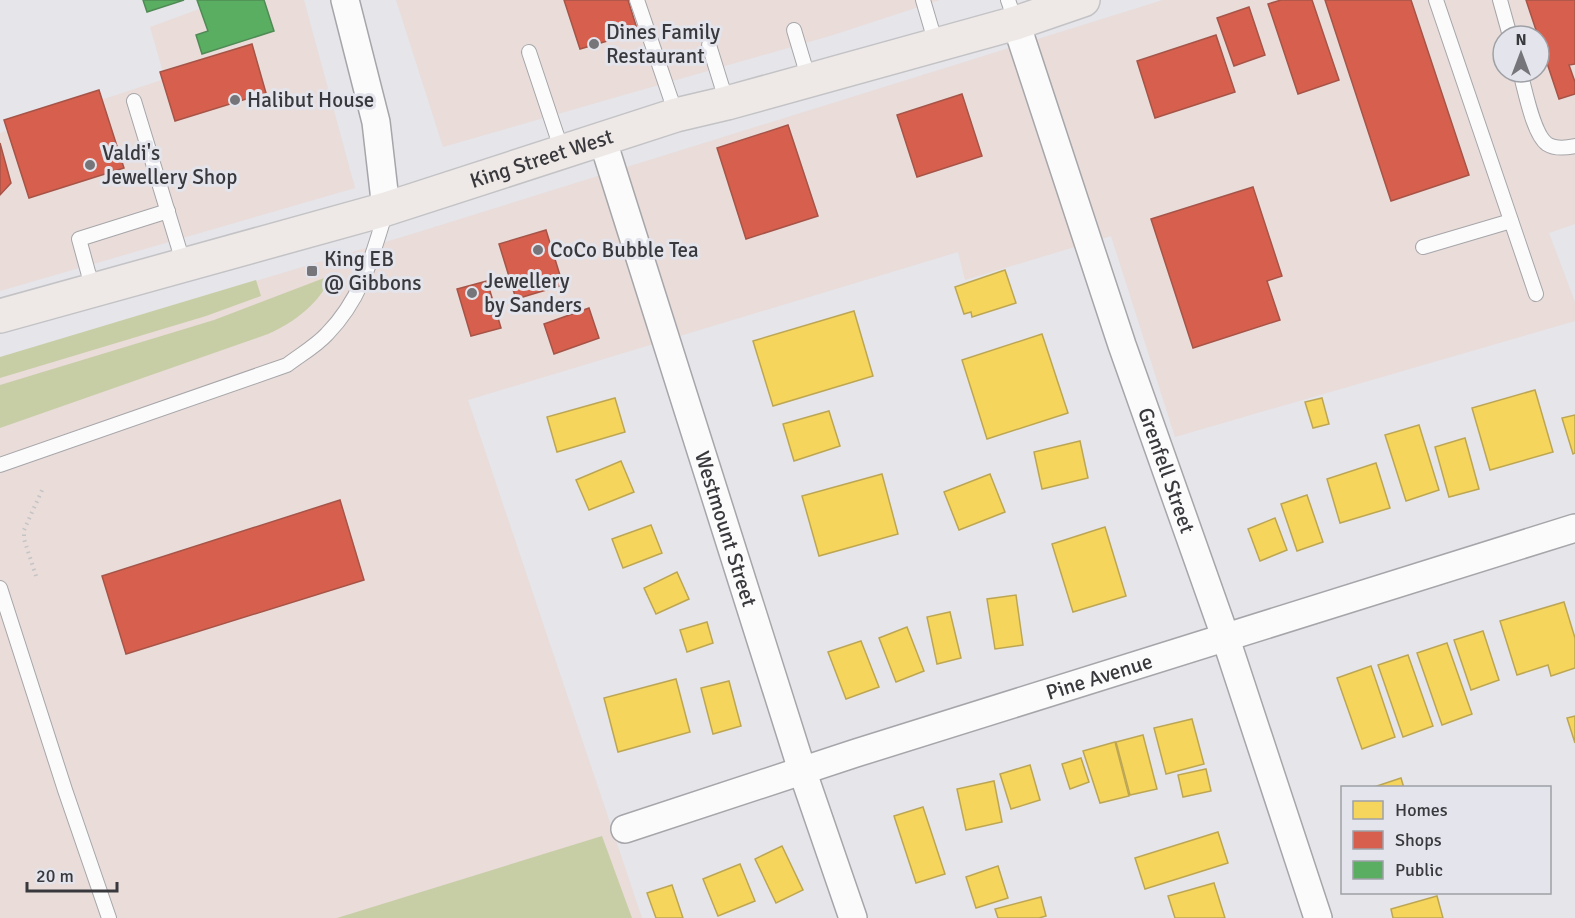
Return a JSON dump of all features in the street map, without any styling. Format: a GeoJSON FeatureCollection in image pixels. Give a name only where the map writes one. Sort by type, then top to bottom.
{"type":"FeatureCollection","features":[{"type":"Feature","properties":{"kind":"main road","name":"King Street West"},"geometry":{"type":"LineString","coordinates":[[0,316],[386,209],[676,115],[727,103],[936,44],[1012,11],[1076,1]]}},
{"type":"Feature","properties":{"kind":"street"},"geometry":{"type":"LineString","coordinates":[[345,0],[376,122],[386,209]]}},
{"type":"Feature","properties":{"kind":"street","name":"Grenfell Street"},"geometry":{"type":"LineString","coordinates":[[1012,11],[1122,345],[1225,636],[1318,918]]}},
{"type":"Feature","properties":{"kind":"street","name":"Westmount Street"},"geometry":{"type":"LineString","coordinates":[[602,138],[802,770],[853,918]]}},
{"type":"Feature","properties":{"kind":"street","name":"Pine Avenue"},"geometry":{"type":"LineString","coordinates":[[625,829],[802,770],[1575,528]]}},
{"type":"Feature","properties":{"kind":"lane"},"geometry":{"type":"LineString","coordinates":[[638,0],[676,115]]}},
{"type":"Feature","properties":{"kind":"lane"},"geometry":{"type":"LineString","coordinates":[[923,0],[936,44]]}},
{"type":"Feature","properties":{"kind":"lane"},"geometry":{"type":"LineString","coordinates":[[1436,0],[1536,294]]}},
{"type":"Feature","properties":{"kind":"lane"},"geometry":{"type":"LineString","coordinates":[[1500,0],[1507,24]]}},
{"type":"Feature","properties":{"kind":"lane"},"geometry":{"type":"LineString","coordinates":[[794,30],[809,80]]}},
{"type":"Feature","properties":{"kind":"lane"},"geometry":{"type":"LineString","coordinates":[[709,45],[727,103]]}},
{"type":"Feature","properties":{"kind":"lane"},"geometry":{"type":"LineString","coordinates":[[529,52],[562,151]]}},
{"type":"Feature","properties":{"kind":"lane"},"geometry":{"type":"LineString","coordinates":[[1523,84],[1535,128],[1547,144],[1564,149],[1575,146]]}},
{"type":"Feature","properties":{"kind":"lane"},"geometry":{"type":"LineString","coordinates":[[134,101],[184,265]]}},
{"type":"Feature","properties":{"kind":"lane"},"geometry":{"type":"LineString","coordinates":[[0,465],[287,365],[326,335],[350,304],[367,271],[386,209]]}},
{"type":"Feature","properties":{"kind":"lane"},"geometry":{"type":"LineString","coordinates":[[93,290],[79,239],[168,211]]}},
{"type":"Feature","properties":{"kind":"lane"},"geometry":{"type":"LineString","coordinates":[[1423,247],[1511,221]]}},
{"type":"Feature","properties":{"kind":"lane"},"geometry":{"type":"LineString","coordinates":[[0,588],[109,918]]}},
{"type":"Feature","properties":{"kind":"path"},"geometry":{"type":"LineString","coordinates":[[36,576],[24,539],[24,530],[43,488]]}},
{"type":"Feature","properties":{"kind":"shaded area"},"geometry":{"type":"Polygon","coordinates":[[[224,0],[304,0],[355,188],[0,291],[0,133],[165,79],[150,27],[224,0]]]}},
{"type":"Feature","properties":{"kind":"shaded area"},"geometry":{"type":"Polygon","coordinates":[[[396,0],[940,0],[833,35],[443,147],[396,0]]]}},
{"type":"Feature","properties":{"kind":"shaded area"},"geometry":{"type":"Polygon","coordinates":[[[1163,0],[1575,0],[1575,224],[1549,233],[1575,302],[1575,321],[1175,437],[1111,236],[965,280],[958,252],[468,400],[642,918],[0,918],[0,358],[412,234],[1163,0]]]}},
{"type":"Feature","properties":{"kind":"green space"},"geometry":{"type":"Polygon","coordinates":[[[332,275],[321,294],[306,311],[288,324],[268,334],[0,428],[0,385],[214,320],[332,275]]]}},
{"type":"Feature","properties":{"kind":"green space"},"geometry":{"type":"Polygon","coordinates":[[[256,280],[261,296],[206,316],[0,378],[0,357],[256,280]]]}},
{"type":"Feature","properties":{"kind":"green space"},"geometry":{"type":"Polygon","coordinates":[[[602,836],[632,918],[337,918],[602,836]]]}},
{"type":"Feature","properties":{"kind":"building: Homes"},"geometry":{"type":"Polygon","coordinates":[[[1005,270],[1016,303],[972,317],[971,312],[964,314],[955,287],[1005,270]]]}},
{"type":"Feature","properties":{"kind":"building: Homes"},"geometry":{"type":"Polygon","coordinates":[[[854,311],[873,376],[773,406],[753,341],[854,311]]]}},
{"type":"Feature","properties":{"kind":"building: Homes"},"geometry":{"type":"Polygon","coordinates":[[[1042,334],[1068,413],[987,439],[962,360],[1042,334]]]}},
{"type":"Feature","properties":{"kind":"building: Homes"},"geometry":{"type":"Polygon","coordinates":[[[1535,390],[1553,452],[1490,470],[1472,408],[1535,390]]]}},
{"type":"Feature","properties":{"kind":"building: Homes"},"geometry":{"type":"Polygon","coordinates":[[[615,398],[625,432],[557,452],[547,417],[615,398]]]}},
{"type":"Feature","properties":{"kind":"building: Homes"},"geometry":{"type":"Polygon","coordinates":[[[1322,398],[1329,424],[1313,428],[1305,402],[1322,398]]]}},
{"type":"Feature","properties":{"kind":"building: Homes"},"geometry":{"type":"Polygon","coordinates":[[[829,411],[840,446],[794,461],[783,424],[829,411]]]}},
{"type":"Feature","properties":{"kind":"building: Homes"},"geometry":{"type":"Polygon","coordinates":[[[1575,415],[1575,453],[1573,454],[1562,418],[1575,415]]]}},
{"type":"Feature","properties":{"kind":"building: Homes"},"geometry":{"type":"Polygon","coordinates":[[[1419,425],[1439,490],[1406,501],[1385,435],[1419,425]]]}},
{"type":"Feature","properties":{"kind":"building: Homes"},"geometry":{"type":"Polygon","coordinates":[[[1465,438],[1479,489],[1449,497],[1435,447],[1465,438]]]}},
{"type":"Feature","properties":{"kind":"building: Homes"},"geometry":{"type":"Polygon","coordinates":[[[1080,441],[1088,478],[1042,489],[1034,452],[1080,441]]]}},
{"type":"Feature","properties":{"kind":"building: Homes"},"geometry":{"type":"Polygon","coordinates":[[[621,461],[634,492],[589,510],[576,480],[621,461]]]}},
{"type":"Feature","properties":{"kind":"building: Homes"},"geometry":{"type":"Polygon","coordinates":[[[1376,463],[1390,508],[1340,523],[1327,479],[1376,463]]]}},
{"type":"Feature","properties":{"kind":"building: Homes"},"geometry":{"type":"Polygon","coordinates":[[[882,474],[898,534],[819,556],[802,496],[882,474]]]}},
{"type":"Feature","properties":{"kind":"building: Homes"},"geometry":{"type":"Polygon","coordinates":[[[990,474],[1005,512],[959,530],[944,492],[990,474]]]}},
{"type":"Feature","properties":{"kind":"building: Homes"},"geometry":{"type":"Polygon","coordinates":[[[1307,495],[1323,542],[1297,551],[1281,504],[1307,495]]]}},
{"type":"Feature","properties":{"kind":"building: Homes"},"geometry":{"type":"Polygon","coordinates":[[[1275,518],[1287,550],[1260,561],[1248,529],[1275,518]]]}},
{"type":"Feature","properties":{"kind":"building: Homes"},"geometry":{"type":"Polygon","coordinates":[[[651,525],[662,553],[623,568],[612,539],[651,525]]]}},
{"type":"Feature","properties":{"kind":"building: Homes"},"geometry":{"type":"Polygon","coordinates":[[[1105,527],[1126,596],[1073,612],[1052,544],[1105,527]]]}},
{"type":"Feature","properties":{"kind":"building: Homes"},"geometry":{"type":"Polygon","coordinates":[[[677,572],[689,599],[656,614],[644,588],[677,572]]]}},
{"type":"Feature","properties":{"kind":"building: Homes"},"geometry":{"type":"Polygon","coordinates":[[[1016,595],[1023,645],[995,649],[987,599],[1016,595]]]}},
{"type":"Feature","properties":{"kind":"building: Homes"},"geometry":{"type":"Polygon","coordinates":[[[1564,602],[1575,638],[1575,668],[1551,676],[1548,665],[1517,675],[1500,621],[1564,602]]]}},
{"type":"Feature","properties":{"kind":"building: Homes"},"geometry":{"type":"Polygon","coordinates":[[[950,612],[961,658],[937,664],[927,617],[950,612]]]}},
{"type":"Feature","properties":{"kind":"building: Homes"},"geometry":{"type":"Polygon","coordinates":[[[707,622],[713,643],[687,652],[680,630],[707,622]]]}},
{"type":"Feature","properties":{"kind":"building: Homes"},"geometry":{"type":"Polygon","coordinates":[[[907,627],[924,671],[896,682],[879,638],[907,627]]]}},
{"type":"Feature","properties":{"kind":"building: Homes"},"geometry":{"type":"Polygon","coordinates":[[[1483,631],[1499,680],[1471,690],[1454,640],[1483,631]]]}},
{"type":"Feature","properties":{"kind":"building: Homes"},"geometry":{"type":"Polygon","coordinates":[[[861,641],[879,687],[846,699],[828,652],[861,641]]]}},
{"type":"Feature","properties":{"kind":"building: Homes"},"geometry":{"type":"Polygon","coordinates":[[[1447,643],[1472,714],[1442,725],[1417,653],[1447,643]]]}},
{"type":"Feature","properties":{"kind":"building: Homes"},"geometry":{"type":"Polygon","coordinates":[[[1408,655],[1433,726],[1403,737],[1378,665],[1408,655]]]}},
{"type":"Feature","properties":{"kind":"building: Homes"},"geometry":{"type":"Polygon","coordinates":[[[1371,666],[1395,737],[1362,749],[1337,678],[1371,666]]]}},
{"type":"Feature","properties":{"kind":"building: Homes"},"geometry":{"type":"Polygon","coordinates":[[[676,679],[690,732],[618,752],[604,698],[676,679]]]}},
{"type":"Feature","properties":{"kind":"building: Homes"},"geometry":{"type":"Polygon","coordinates":[[[729,681],[741,726],[713,734],[701,688],[729,681]]]}},
{"type":"Feature","properties":{"kind":"building: Homes"},"geometry":{"type":"Polygon","coordinates":[[[1575,716],[1575,743],[1567,718],[1575,716]]]}},
{"type":"Feature","properties":{"kind":"building: Homes"},"geometry":{"type":"Polygon","coordinates":[[[1192,719],[1204,764],[1166,774],[1154,728],[1192,719]]]}},
{"type":"Feature","properties":{"kind":"building: Homes"},"geometry":{"type":"Polygon","coordinates":[[[1143,735],[1157,789],[1130,795],[1116,742],[1143,735]]]}},
{"type":"Feature","properties":{"kind":"building: Homes"},"geometry":{"type":"Polygon","coordinates":[[[1115,742],[1129,796],[1100,803],[1083,751],[1115,742]]]}},
{"type":"Feature","properties":{"kind":"building: Homes"},"geometry":{"type":"Polygon","coordinates":[[[1081,758],[1089,782],[1070,789],[1062,764],[1081,758]]]}},
{"type":"Feature","properties":{"kind":"building: Homes"},"geometry":{"type":"Polygon","coordinates":[[[1030,765],[1040,800],[1011,809],[1000,774],[1030,765]]]}},
{"type":"Feature","properties":{"kind":"building: Homes"},"geometry":{"type":"Polygon","coordinates":[[[1206,769],[1211,791],[1183,797],[1178,775],[1206,769]]]}},
{"type":"Feature","properties":{"kind":"building: Homes"},"geometry":{"type":"Polygon","coordinates":[[[1401,778],[1403,786],[1377,786],[1401,778]]]}},
{"type":"Feature","properties":{"kind":"building: Homes"},"geometry":{"type":"Polygon","coordinates":[[[994,781],[1002,822],[966,830],[957,789],[994,781]]]}},
{"type":"Feature","properties":{"kind":"building: Homes"},"geometry":{"type":"Polygon","coordinates":[[[923,807],[945,874],[916,883],[894,816],[923,807]]]}},
{"type":"Feature","properties":{"kind":"building: Homes"},"geometry":{"type":"Polygon","coordinates":[[[1218,832],[1228,863],[1145,889],[1135,858],[1218,832]]]}},
{"type":"Feature","properties":{"kind":"building: Homes"},"geometry":{"type":"Polygon","coordinates":[[[782,846],[803,890],[776,903],[755,859],[782,846]]]}},
{"type":"Feature","properties":{"kind":"building: Homes"},"geometry":{"type":"Polygon","coordinates":[[[740,864],[755,901],[718,916],[703,879],[740,864]]]}},
{"type":"Feature","properties":{"kind":"building: Homes"},"geometry":{"type":"Polygon","coordinates":[[[998,866],[1008,898],[976,908],[966,877],[998,866]]]}},
{"type":"Feature","properties":{"kind":"building: Homes"},"geometry":{"type":"Polygon","coordinates":[[[1214,883],[1225,918],[1175,918],[1168,896],[1214,883]]]}},
{"type":"Feature","properties":{"kind":"building: Homes"},"geometry":{"type":"Polygon","coordinates":[[[672,885],[683,918],[656,918],[647,893],[672,885]]]}},
{"type":"Feature","properties":{"kind":"building: Homes"},"geometry":{"type":"Polygon","coordinates":[[[1437,896],[1443,918],[1393,918],[1391,909],[1437,896]]]}},
{"type":"Feature","properties":{"kind":"building: Homes"},"geometry":{"type":"Polygon","coordinates":[[[1041,897],[1046,916],[998,918],[995,909],[1041,897]]]}},
{"type":"Feature","properties":{"kind":"building: Shops"},"geometry":{"type":"Polygon","coordinates":[[[564,0],[628,0],[638,32],[580,49],[564,0]]]}},
{"type":"Feature","properties":{"kind":"building: Shops"},"geometry":{"type":"Polygon","coordinates":[[[1281,0],[1312,0],[1339,80],[1298,94],[1268,4],[1281,0]]]}},
{"type":"Feature","properties":{"kind":"building: Shops"},"geometry":{"type":"Polygon","coordinates":[[[1325,0],[1411,0],[1469,175],[1391,201],[1325,0]]]}},
{"type":"Feature","properties":{"kind":"building: Shops"},"geometry":{"type":"Polygon","coordinates":[[[1526,0],[1575,0],[1575,64],[1569,65],[1575,82],[1575,94],[1559,99],[1551,75],[1551,24],[1534,24],[1526,0]]]}},
{"type":"Feature","properties":{"kind":"building: Shops"},"geometry":{"type":"Polygon","coordinates":[[[1249,7],[1265,55],[1234,66],[1217,18],[1249,7]]]}},
{"type":"Feature","properties":{"kind":"building: Shops"},"geometry":{"type":"Polygon","coordinates":[[[1216,35],[1235,92],[1155,118],[1137,61],[1216,35]]]}},
{"type":"Feature","properties":{"kind":"building: Shops"},"geometry":{"type":"Polygon","coordinates":[[[252,44],[266,93],[175,121],[160,72],[252,44]]]}},
{"type":"Feature","properties":{"kind":"building: Shops"},"geometry":{"type":"Polygon","coordinates":[[[99,90],[124,168],[29,198],[4,120],[99,90]]]}},
{"type":"Feature","properties":{"kind":"building: Shops"},"geometry":{"type":"Polygon","coordinates":[[[962,94],[982,156],[917,177],[897,115],[962,94]]]}},
{"type":"Feature","properties":{"kind":"building: Shops"},"geometry":{"type":"Polygon","coordinates":[[[788,125],[818,216],[746,239],[717,148],[788,125]]]}},
{"type":"Feature","properties":{"kind":"building: Shops"},"geometry":{"type":"Polygon","coordinates":[[[0,143],[11,183],[0,195],[0,143]]]}},
{"type":"Feature","properties":{"kind":"building: Shops"},"geometry":{"type":"Polygon","coordinates":[[[1253,187],[1282,276],[1267,281],[1280,320],[1193,348],[1151,219],[1253,187]]]}},
{"type":"Feature","properties":{"kind":"building: Shops"},"geometry":{"type":"Polygon","coordinates":[[[546,230],[563,285],[516,299],[499,244],[546,230]]]}},
{"type":"Feature","properties":{"kind":"building: Shops"},"geometry":{"type":"Polygon","coordinates":[[[487,281],[501,328],[471,336],[457,289],[487,281]]]}},
{"type":"Feature","properties":{"kind":"building: Shops"},"geometry":{"type":"Polygon","coordinates":[[[589,308],[599,338],[554,354],[544,324],[589,308]]]}},
{"type":"Feature","properties":{"kind":"building: Shops"},"geometry":{"type":"Polygon","coordinates":[[[340,500],[364,580],[126,654],[102,576],[340,500]]]}},
{"type":"Feature","properties":{"kind":"building: Public"},"geometry":{"type":"Polygon","coordinates":[[[143,0],[184,0],[147,12],[143,0]]]}},
{"type":"Feature","properties":{"kind":"building: Public"},"geometry":{"type":"Polygon","coordinates":[[[197,0],[264,0],[274,31],[202,54],[196,35],[208,31],[197,0]]]}},
{"type":"Feature","properties":{"kind":"place","name":"Dines Family Restaurant"},"geometry":{"type":"Point","coordinates":[594,44]}},
{"type":"Feature","properties":{"kind":"place","name":"Halibut House"},"geometry":{"type":"Point","coordinates":[235,100]}},
{"type":"Feature","properties":{"kind":"place","name":"Valdi's Jewellery Shop"},"geometry":{"type":"Point","coordinates":[90,165]}},
{"type":"Feature","properties":{"kind":"place","name":"CoCo Bubble Tea"},"geometry":{"type":"Point","coordinates":[538,250]}},
{"type":"Feature","properties":{"kind":"place","name":"King EB @ Gibbons"},"geometry":{"type":"Point","coordinates":[312,271]}},
{"type":"Feature","properties":{"kind":"place","name":"Jewellery by Sanders"},"geometry":{"type":"Point","coordinates":[472,293]}}]}
